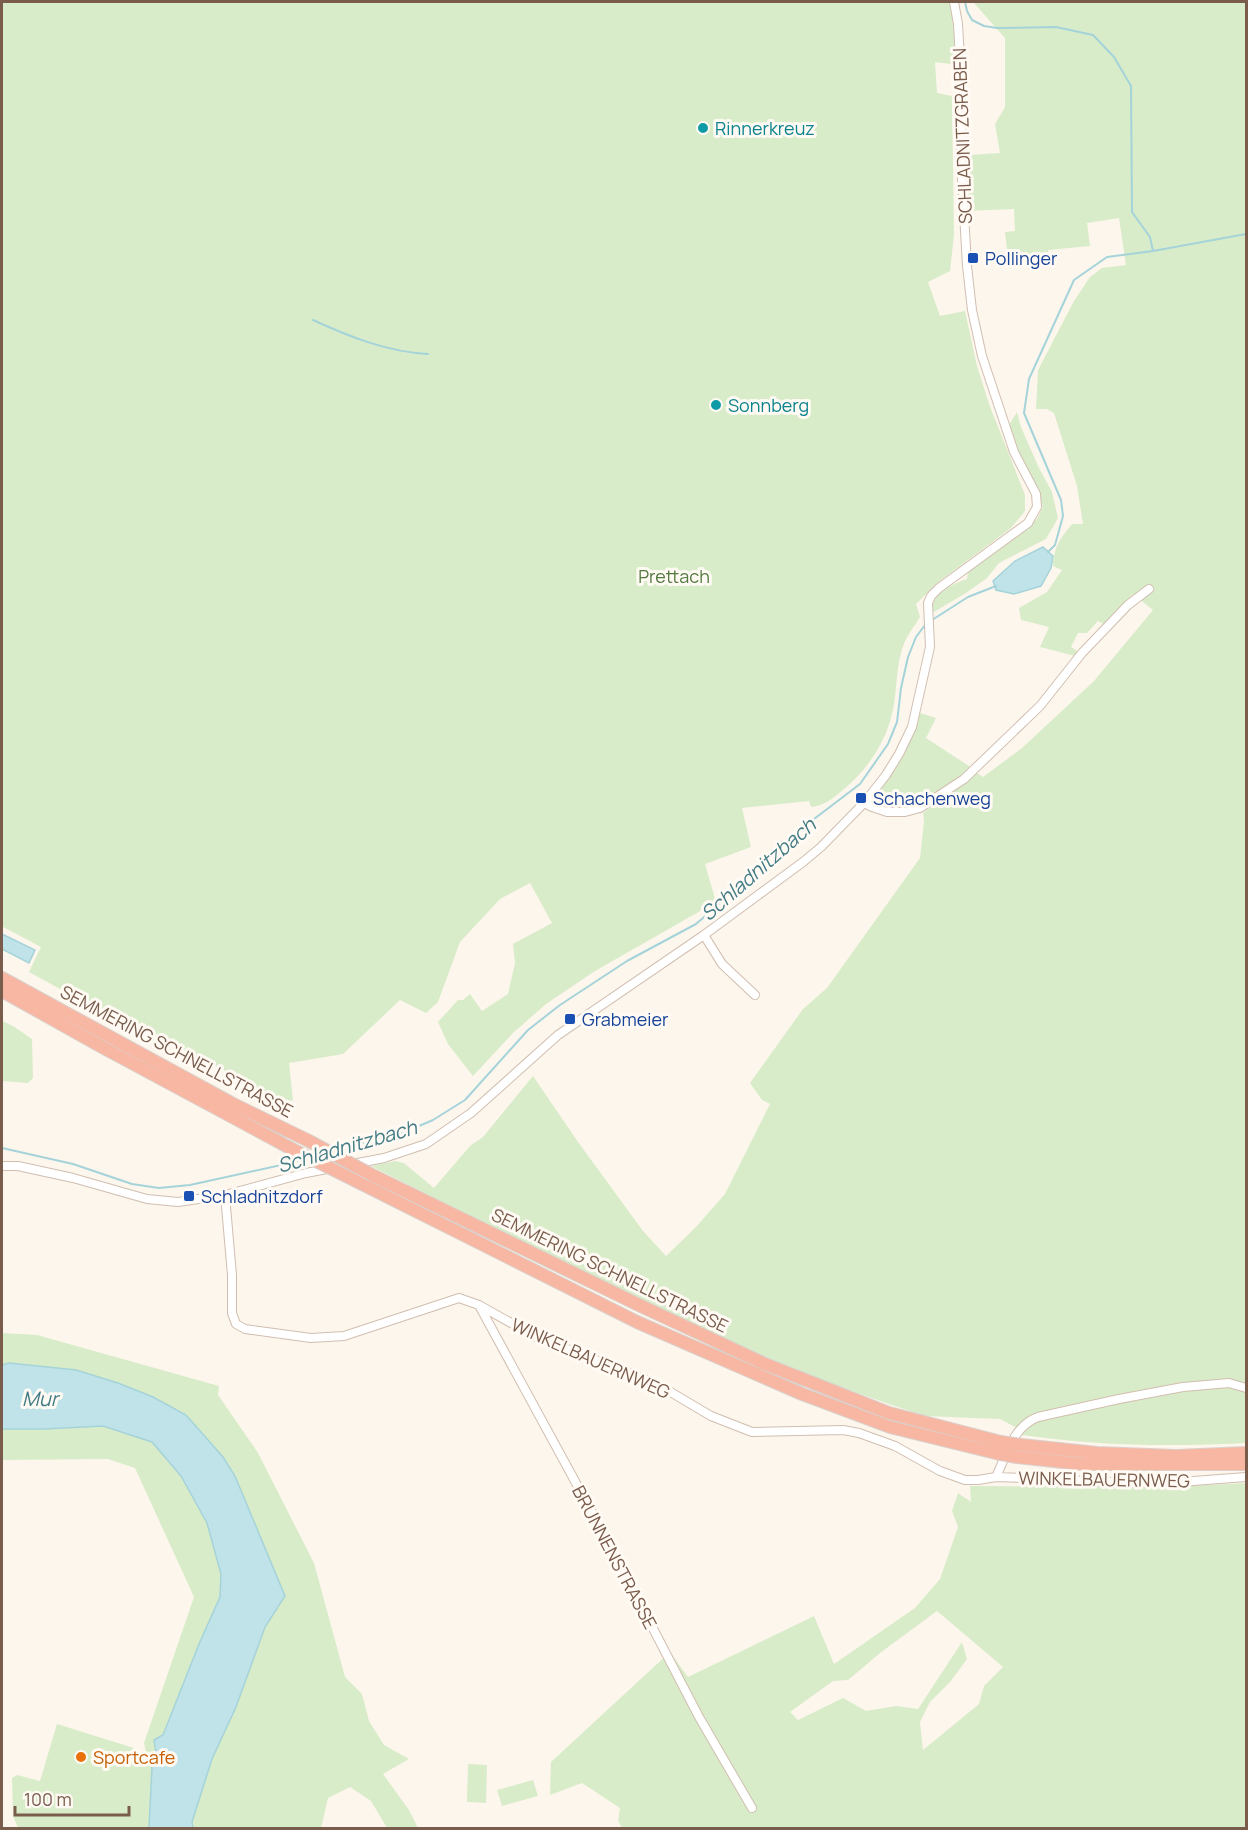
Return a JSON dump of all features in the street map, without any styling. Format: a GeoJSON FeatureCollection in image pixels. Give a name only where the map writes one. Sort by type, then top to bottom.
{"type":"FeatureCollection","features":[{"type":"Feature","properties":{"kind":"highway","name":"SEMMERING SCHNELLSTRASSE"},"geometry":{"type":"LineString","coordinates":[[2,978],[233,1104],[372,1175],[643,1307],[765,1364],[889,1413],[999,1448]]}},
{"type":"Feature","properties":{"kind":"highway","name":"SEMMERING SCHNELLSTRASSE"},"geometry":{"type":"LineString","coordinates":[[2,991],[292,1149],[637,1322],[802,1394],[890,1426],[1082,1464],[1246,1464]]}},
{"type":"Feature","properties":{"kind":"highway","name":"SEMMERING SCHNELLSTRASSE"},"geometry":{"type":"LineString","coordinates":[[1019,1451],[1176,1456],[1246,1453]]}},
{"type":"Feature","properties":{"kind":"street","name":"SCHLADNITZGRABEN"},"geometry":{"type":"LineString","coordinates":[[2,1166],[18,1166],[73,1178],[147,1199],[178,1202],[225,1195],[306,1173],[384,1158],[426,1144],[471,1113],[558,1035],[704,935],[803,862],[864,803],[886,775],[912,727],[930,647],[928,603],[931,596],[1012,536],[1028,522],[1037,507],[1036,494],[1014,452],[982,356],[972,310],[961,159],[962,96],[958,24],[954,2]]}},
{"type":"Feature","properties":{"kind":"street"},"geometry":{"type":"LineString","coordinates":[[864,803],[888,812],[905,812],[926,805],[964,779],[1040,706],[1082,653],[1128,605],[1149,589]]}},
{"type":"Feature","properties":{"kind":"street"},"geometry":{"type":"LineString","coordinates":[[704,935],[722,964],[755,995]]}},
{"type":"Feature","properties":{"kind":"street","name":"WINKELBAUERNWEG"},"geometry":{"type":"LineString","coordinates":[[225,1195],[232,1275],[232,1313],[236,1324],[245,1329],[311,1338],[344,1336],[459,1298],[479,1305],[536,1337],[657,1384],[711,1416],[752,1432],[843,1430],[859,1433],[895,1446],[953,1477],[965,1480],[996,1478],[1128,1483],[1246,1477]]}},
{"type":"Feature","properties":{"kind":"street","name":"BRUNNENSTRASSE"},"geometry":{"type":"LineString","coordinates":[[479,1305],[606,1538],[699,1717],[752,1808]]}},
{"type":"Feature","properties":{"kind":"street","name":"WINKELBAUERNWEG"},"geometry":{"type":"LineString","coordinates":[[996,1478],[1016,1434],[1032,1419],[1183,1387],[1229,1383],[1246,1388]]}},
{"type":"Feature","properties":{"kind":"green space","name":"Prettach"},"geometry":{"type":"Polygon","coordinates":[[[2,2],[950,2],[958,65],[935,62],[937,93],[952,96],[954,235],[950,271],[928,282],[940,316],[965,311],[977,366],[989,404],[1025,495],[1025,511],[1011,528],[937,583],[916,604],[920,617],[902,650],[889,725],[867,766],[851,783],[832,799],[816,806],[811,807],[809,801],[742,808],[751,847],[705,864],[716,902],[595,971],[546,1004],[513,1033],[473,1076],[448,1044],[438,1022],[458,1000],[463,1000],[470,994],[482,1011],[508,994],[515,963],[513,944],[552,923],[530,883],[500,899],[460,942],[438,1002],[426,1013],[400,1000],[343,1054],[289,1063],[293,1100],[279,1103],[245,1081],[180,1048],[128,1026],[29,972],[41,947],[3,927],[2,929],[2,2]]]}},
{"type":"Feature","properties":{"kind":"green space"},"geometry":{"type":"Polygon","coordinates":[[[973,2],[1246,2],[1246,1443],[1159,1445],[1073,1441],[1016,1434],[1019,1429],[1000,1419],[924,1416],[802,1374],[709,1333],[593,1278],[371,1166],[395,1161],[404,1163],[434,1188],[470,1146],[483,1137],[533,1076],[643,1231],[666,1256],[725,1194],[770,1104],[762,1100],[750,1083],[803,1009],[827,988],[920,858],[923,813],[977,773],[983,777],[1022,748],[1094,681],[1153,610],[1133,594],[1103,624],[1098,621],[1087,633],[1078,633],[1071,647],[1079,652],[1075,656],[1040,647],[1049,627],[1021,620],[1019,608],[1047,592],[1062,570],[1053,566],[1056,548],[1061,539],[1072,524],[1083,524],[1077,486],[1054,413],[1047,409],[1036,409],[1038,370],[1074,301],[1090,277],[1102,268],[1126,265],[1119,218],[1087,223],[1090,246],[1048,250],[1049,262],[1009,266],[1005,232],[1015,231],[1014,209],[968,211],[968,155],[1000,153],[995,124],[1005,107],[1005,38],[973,2]]]}},
{"type":"Feature","properties":{"kind":"green space"},"geometry":{"type":"Polygon","coordinates":[[[1017,412],[1038,466],[1052,492],[1058,518],[1046,539],[999,563],[987,578],[934,612],[931,608],[933,602],[941,593],[950,586],[967,579],[968,572],[1021,534],[1037,519],[1043,507],[1012,436],[1009,425],[1017,412]]]}},
{"type":"Feature","properties":{"kind":"green space"},"geometry":{"type":"Polygon","coordinates":[[[920,713],[936,718],[926,738],[972,768],[938,795],[914,806],[887,807],[870,801],[900,760],[912,737],[920,713]]]}},
{"type":"Feature","properties":{"kind":"green space"},"geometry":{"type":"Polygon","coordinates":[[[2,1021],[32,1039],[33,1078],[28,1083],[2,1081],[2,1021]]]}},
{"type":"Feature","properties":{"kind":"green space"},"geometry":{"type":"Polygon","coordinates":[[[2,1333],[37,1335],[219,1386],[218,1395],[258,1453],[314,1563],[345,1677],[362,1694],[369,1721],[384,1745],[409,1759],[383,1774],[409,1810],[418,1828],[387,1828],[371,1801],[350,1787],[328,1798],[321,1828],[193,1828],[192,1822],[212,1759],[236,1707],[265,1627],[285,1596],[235,1476],[76,1370],[9,1363],[2,1365],[2,1333]]]}},
{"type":"Feature","properties":{"kind":"green space"},"geometry":{"type":"Polygon","coordinates":[[[103,1426],[152,1442],[181,1476],[207,1523],[221,1574],[220,1597],[163,1735],[154,1740],[156,1753],[152,1767],[149,1828],[18,1828],[13,1816],[12,1778],[17,1775],[40,1781],[57,1724],[134,1748],[133,1756],[148,1762],[144,1743],[194,1597],[135,1468],[108,1459],[2,1460],[2,1429],[103,1426]]]}},
{"type":"Feature","properties":{"kind":"green space"},"geometry":{"type":"Polygon","coordinates":[[[1246,1483],[1246,1828],[622,1828],[618,1821],[620,1808],[582,1783],[550,1795],[551,1762],[670,1652],[688,1677],[814,1616],[834,1664],[915,1608],[940,1579],[958,1527],[952,1511],[958,1493],[971,1502],[970,1486],[1168,1487],[1246,1483]],[[937,1611],[848,1680],[833,1681],[790,1712],[798,1720],[843,1698],[866,1711],[896,1706],[918,1709],[962,1642],[967,1659],[950,1682],[930,1702],[920,1722],[923,1750],[979,1704],[984,1686],[1003,1667],[937,1611]]]}},
{"type":"Feature","properties":{"kind":"green space"},"geometry":{"type":"Polygon","coordinates":[[[468,1764],[487,1765],[486,1803],[467,1802],[468,1764]]]}},
{"type":"Feature","properties":{"kind":"green space"},"geometry":{"type":"Polygon","coordinates":[[[533,1780],[538,1796],[502,1806],[497,1790],[533,1780]]]}},
{"type":"Feature","properties":{"kind":"water"},"geometry":{"type":"Polygon","coordinates":[[[1043,547],[1053,556],[1051,568],[1041,586],[1014,594],[996,590],[993,581],[1015,561],[1043,547]]]}},
{"type":"Feature","properties":{"kind":"water"},"geometry":{"type":"Polygon","coordinates":[[[2,934],[35,950],[29,963],[2,949],[2,934]]]}},
{"type":"Feature","properties":{"kind":"water","name":"Mur"},"geometry":{"type":"Polygon","coordinates":[[[9,1363],[76,1370],[153,1397],[186,1415],[223,1457],[235,1476],[285,1596],[265,1627],[236,1707],[212,1759],[192,1822],[193,1828],[149,1828],[152,1767],[156,1753],[154,1740],[163,1735],[220,1597],[221,1574],[207,1523],[181,1476],[152,1442],[103,1426],[2,1429],[2,1365],[9,1363]]]}},
{"type":"Feature","properties":{"kind":"waterway","name":"Schladnitzbach"},"geometry":{"type":"LineString","coordinates":[[965,2],[972,20],[984,26],[997,28],[1056,27],[1093,35],[1114,57],[1131,86],[1132,212],[1150,237],[1153,251],[1107,257],[1074,280],[1029,379],[1024,413],[1061,500],[1063,516],[1055,545],[1048,552]]}},
{"type":"Feature","properties":{"kind":"waterway"},"geometry":{"type":"LineString","coordinates":[[1153,251],[1246,234]]}},
{"type":"Feature","properties":{"kind":"waterway"},"geometry":{"type":"LineString","coordinates":[[313,320],[369,343],[428,354]]}},
{"type":"Feature","properties":{"kind":"waterway","name":"Schladnitzbach"},"geometry":{"type":"LineString","coordinates":[[932,620],[968,597],[996,586]]}},
{"type":"Feature","properties":{"kind":"waterway","name":"Schladnitzbach"},"geometry":{"type":"LineString","coordinates":[[338,1150],[405,1132],[433,1120],[465,1100],[528,1030],[560,1005],[627,961],[696,924],[725,899],[772,851],[860,784],[888,744],[897,722],[908,657],[916,637],[925,625]]}},
{"type":"Feature","properties":{"kind":"waterway","name":"Schladnitzbach"},"geometry":{"type":"LineString","coordinates":[[2,1148],[73,1164],[132,1184],[159,1188],[190,1185],[304,1160]]}},
{"type":"Feature","properties":{"kind":"place","name":"Rinnerkreuz"},"geometry":{"type":"Point","coordinates":[703,128]}},
{"type":"Feature","properties":{"kind":"place","name":"Pollinger"},"geometry":{"type":"Point","coordinates":[973,258]}},
{"type":"Feature","properties":{"kind":"place","name":"Sonnberg"},"geometry":{"type":"Point","coordinates":[716,405]}},
{"type":"Feature","properties":{"kind":"place","name":"Schachenweg"},"geometry":{"type":"Point","coordinates":[861,798]}},
{"type":"Feature","properties":{"kind":"place","name":"Grabmeier"},"geometry":{"type":"Point","coordinates":[570,1019]}},
{"type":"Feature","properties":{"kind":"place","name":"Schladnitzdorf"},"geometry":{"type":"Point","coordinates":[189,1196]}},
{"type":"Feature","properties":{"kind":"place","name":"Sportcafe"},"geometry":{"type":"Point","coordinates":[81,1757]}}]}
